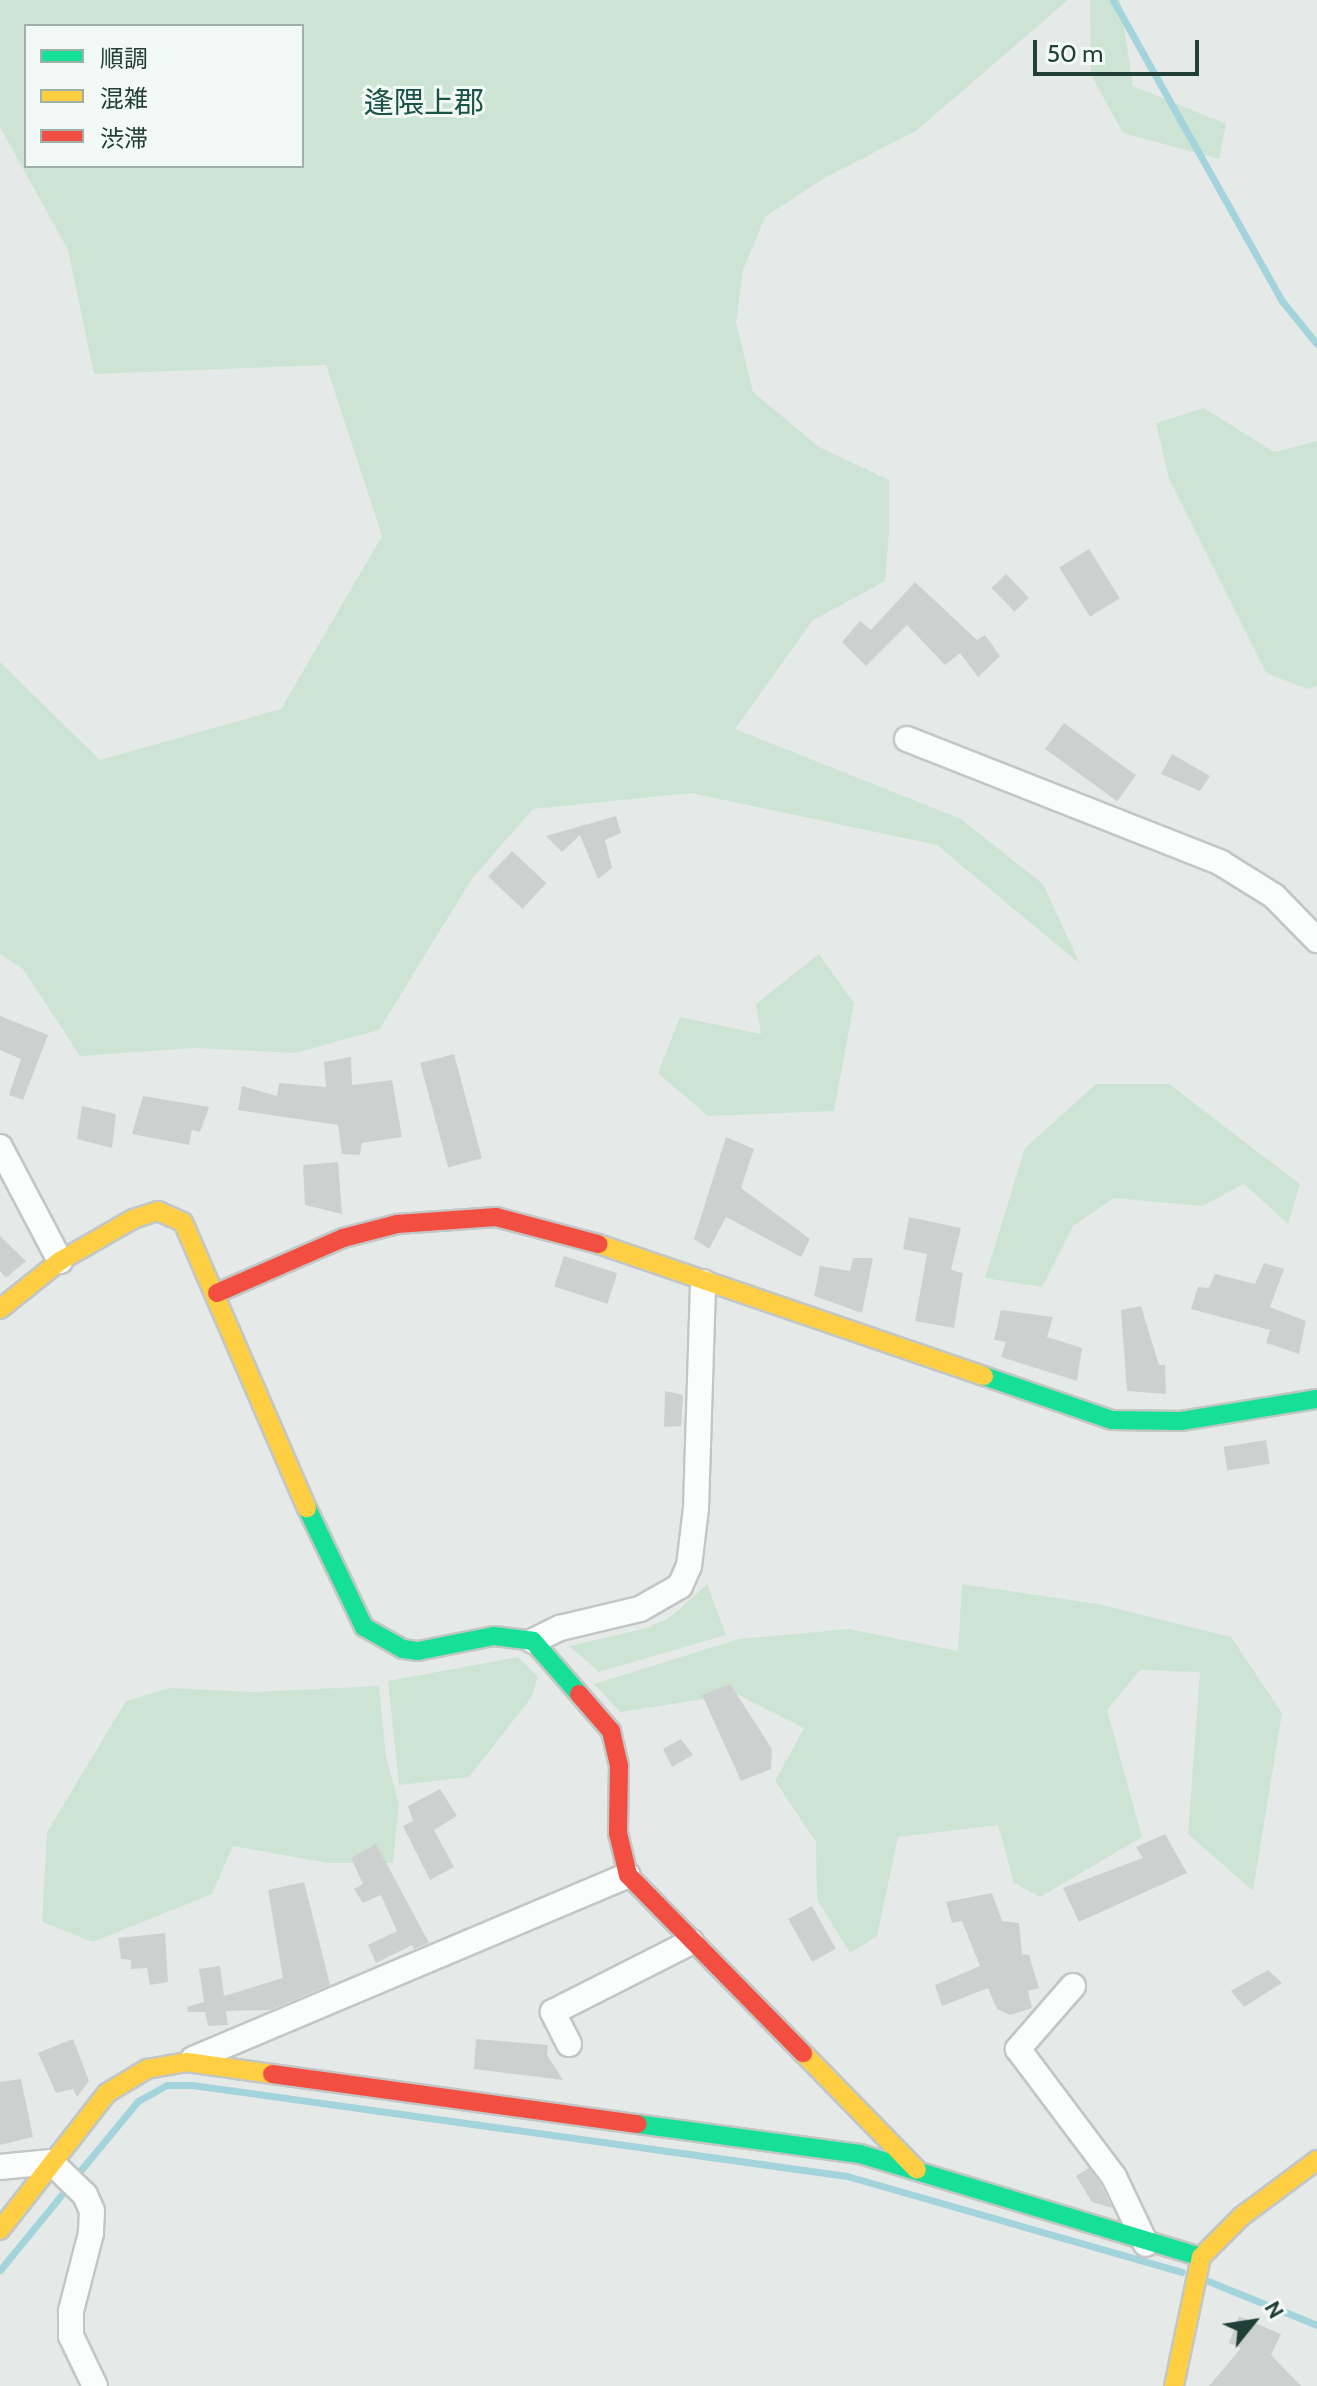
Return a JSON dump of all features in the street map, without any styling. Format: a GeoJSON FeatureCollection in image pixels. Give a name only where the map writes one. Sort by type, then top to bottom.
{"type":"FeatureCollection","features":[{"type":"Feature","properties":{"kind":"street"},"geometry":{"type":"LineString","coordinates":[[907,739],[1221,863],[1274,896],[1317,940]]}},
{"type":"Feature","properties":{"kind":"street"},"geometry":{"type":"LineString","coordinates":[[0,1147],[60,1261]]}},
{"type":"Feature","properties":{"kind":"street"},"geometry":{"type":"LineString","coordinates":[[0,1309],[60,1261],[133,1219],[172,1213],[194,1238],[322,1544],[364,1627],[403,1649],[418,1651],[494,1636],[519,1635],[533,1641],[611,1731],[619,1766],[618,1833],[628,1875],[917,2170]]}},
{"type":"Feature","properties":{"kind":"street"},"geometry":{"type":"LineString","coordinates":[[217,1293],[343,1238],[445,1218],[496,1217],[550,1228],[1112,1420],[1181,1421],[1317,1399]]}},
{"type":"Feature","properties":{"kind":"street"},"geometry":{"type":"LineString","coordinates":[[533,1641],[560,1628],[640,1609],[680,1586],[689,1566],[696,1508],[703,1282]]}},
{"type":"Feature","properties":{"kind":"street"},"geometry":{"type":"LineString","coordinates":[[0,2230],[107,2093],[147,2069],[187,2062],[628,1875]]}},
{"type":"Feature","properties":{"kind":"street"},"geometry":{"type":"LineString","coordinates":[[569,2044],[553,2012],[691,1942]]}},
{"type":"Feature","properties":{"kind":"street"},"geometry":{"type":"LineString","coordinates":[[1073,1986],[1018,2049],[1114,2177],[1146,2244]]}},
{"type":"Feature","properties":{"kind":"street"},"geometry":{"type":"LineString","coordinates":[[187,2062],[860,2154],[1146,2244],[1201,2257]]}},
{"type":"Feature","properties":{"kind":"street"},"geometry":{"type":"LineString","coordinates":[[1174,2386],[1181,2332],[1201,2257],[1242,2216],[1317,2160]]}},
{"type":"Feature","properties":{"kind":"street"},"geometry":{"type":"LineString","coordinates":[[0,2167],[51,2162],[85,2195],[92,2211],[71,2336],[95,2386]]}},
{"type":"Feature","properties":{"kind":"green space"},"geometry":{"type":"Polygon","coordinates":[[[0,0],[1068,0],[916,131],[826,177],[765,217],[743,270],[736,322],[753,392],[819,447],[889,480],[889,531],[885,581],[812,621],[735,729],[961,819],[1043,884],[1080,964],[937,845],[691,793],[533,809],[471,880],[379,1030],[295,1053],[194,1048],[80,1056],[23,969],[0,954],[0,662],[100,760],[281,709],[382,536],[326,365],[94,374],[68,250],[0,127],[0,0]]]}},
{"type":"Feature","properties":{"kind":"green space"},"geometry":{"type":"Polygon","coordinates":[[[1090,0],[1120,0],[1133,86],[1226,124],[1219,159],[1123,133],[1091,75],[1090,0]]]}},
{"type":"Feature","properties":{"kind":"green space"},"geometry":{"type":"Polygon","coordinates":[[[1204,408],[1274,452],[1317,441],[1317,686],[1307,689],[1266,673],[1169,479],[1156,423],[1204,408]]]}},
{"type":"Feature","properties":{"kind":"green space"},"geometry":{"type":"Polygon","coordinates":[[[819,954],[854,1003],[834,1111],[708,1116],[658,1073],[680,1017],[761,1034],[756,1004],[819,954]]]}},
{"type":"Feature","properties":{"kind":"green space"},"geometry":{"type":"Polygon","coordinates":[[[1096,1084],[1169,1084],[1300,1184],[1288,1224],[1244,1184],[1202,1206],[1114,1198],[1073,1226],[1042,1287],[985,1278],[1025,1148],[1096,1084]]]}},
{"type":"Feature","properties":{"kind":"green space"},"geometry":{"type":"Polygon","coordinates":[[[707,1584],[726,1635],[599,1672],[569,1646],[647,1628],[672,1616],[707,1584]]]}},
{"type":"Feature","properties":{"kind":"green space"},"geometry":{"type":"Polygon","coordinates":[[[962,1584],[1098,1604],[1231,1637],[1282,1713],[1253,1891],[1188,1834],[1200,1672],[1140,1670],[1107,1710],[1142,1837],[1040,1897],[1014,1883],[998,1825],[898,1837],[877,1936],[850,1953],[817,1899],[816,1842],[775,1781],[804,1728],[737,1694],[620,1712],[594,1684],[739,1639],[849,1629],[958,1651],[962,1584]]]}},
{"type":"Feature","properties":{"kind":"green space"},"geometry":{"type":"Polygon","coordinates":[[[518,1657],[538,1677],[531,1698],[469,1777],[399,1785],[388,1681],[518,1657]]]}},
{"type":"Feature","properties":{"kind":"green space"},"geometry":{"type":"Polygon","coordinates":[[[379,1686],[386,1757],[399,1804],[393,1863],[327,1863],[233,1846],[212,1894],[93,1942],[42,1922],[47,1832],[126,1701],[169,1688],[252,1692],[379,1686]]]}},
{"type":"Feature","properties":{"kind":"building"},"geometry":{"type":"Polygon","coordinates":[[[1089,549],[1120,598],[1090,617],[1059,568],[1089,549]]]}},
{"type":"Feature","properties":{"kind":"building"},"geometry":{"type":"Polygon","coordinates":[[[1006,574],[1029,598],[1015,612],[992,588],[1006,574]]]}},
{"type":"Feature","properties":{"kind":"building"},"geometry":{"type":"Polygon","coordinates":[[[915,582],[977,640],[985,635],[1000,656],[978,677],[960,653],[945,665],[907,625],[866,666],[842,642],[860,621],[871,630],[915,582]]]}},
{"type":"Feature","properties":{"kind":"building"},"geometry":{"type":"Polygon","coordinates":[[[1064,723],[1136,775],[1117,801],[1045,749],[1064,723]]]}},
{"type":"Feature","properties":{"kind":"building"},"geometry":{"type":"Polygon","coordinates":[[[1172,754],[1210,776],[1200,791],[1161,774],[1172,754]]]}},
{"type":"Feature","properties":{"kind":"building"},"geometry":{"type":"Polygon","coordinates":[[[616,816],[621,833],[605,840],[612,868],[598,879],[580,835],[562,852],[546,836],[616,816]]]}},
{"type":"Feature","properties":{"kind":"building"},"geometry":{"type":"Polygon","coordinates":[[[512,851],[546,883],[523,909],[488,877],[512,851]]]}},
{"type":"Feature","properties":{"kind":"building"},"geometry":{"type":"Polygon","coordinates":[[[0,1016],[48,1035],[23,1100],[9,1095],[21,1059],[0,1050],[0,1016]]]}},
{"type":"Feature","properties":{"kind":"building"},"geometry":{"type":"Polygon","coordinates":[[[454,1054],[482,1158],[448,1167],[420,1063],[454,1054]]]}},
{"type":"Feature","properties":{"kind":"building"},"geometry":{"type":"Polygon","coordinates":[[[351,1057],[352,1085],[392,1080],[402,1137],[362,1143],[360,1155],[342,1154],[338,1125],[238,1110],[242,1086],[277,1096],[279,1083],[326,1087],[324,1062],[351,1057]]]}},
{"type":"Feature","properties":{"kind":"building"},"geometry":{"type":"Polygon","coordinates":[[[143,1096],[209,1107],[200,1132],[192,1130],[189,1145],[132,1134],[143,1096]]]}},
{"type":"Feature","properties":{"kind":"building"},"geometry":{"type":"Polygon","coordinates":[[[82,1106],[116,1114],[112,1148],[77,1139],[82,1106]]]}},
{"type":"Feature","properties":{"kind":"building"},"geometry":{"type":"Polygon","coordinates":[[[726,1137],[754,1149],[741,1188],[810,1239],[801,1257],[726,1217],[709,1249],[694,1239],[726,1137]]]}},
{"type":"Feature","properties":{"kind":"building"},"geometry":{"type":"Polygon","coordinates":[[[338,1162],[342,1214],[305,1205],[303,1165],[338,1162]]]}},
{"type":"Feature","properties":{"kind":"building"},"geometry":{"type":"Polygon","coordinates":[[[909,1217],[961,1228],[951,1270],[963,1273],[954,1328],[915,1321],[927,1254],[903,1249],[909,1217]]]}},
{"type":"Feature","properties":{"kind":"building"},"geometry":{"type":"Polygon","coordinates":[[[0,1236],[26,1261],[6,1278],[0,1271],[0,1236]]]}},
{"type":"Feature","properties":{"kind":"building"},"geometry":{"type":"Polygon","coordinates":[[[564,1256],[617,1273],[607,1304],[554,1286],[564,1256]]]}},
{"type":"Feature","properties":{"kind":"building"},"geometry":{"type":"Polygon","coordinates":[[[853,1258],[873,1258],[862,1313],[814,1296],[820,1266],[850,1271],[853,1258]]]}},
{"type":"Feature","properties":{"kind":"building"},"geometry":{"type":"Polygon","coordinates":[[[1264,1263],[1284,1269],[1270,1307],[1306,1321],[1299,1354],[1266,1343],[1270,1330],[1191,1309],[1198,1287],[1209,1288],[1215,1274],[1255,1284],[1264,1263]]]}},
{"type":"Feature","properties":{"kind":"building"},"geometry":{"type":"Polygon","coordinates":[[[1141,1306],[1159,1365],[1165,1365],[1166,1394],[1127,1391],[1121,1310],[1141,1306]]]}},
{"type":"Feature","properties":{"kind":"building"},"geometry":{"type":"Polygon","coordinates":[[[1001,1310],[1053,1317],[1047,1337],[1082,1348],[1077,1381],[1001,1357],[1006,1342],[994,1340],[1001,1310]]]}},
{"type":"Feature","properties":{"kind":"building"},"geometry":{"type":"Polygon","coordinates":[[[665,1391],[683,1395],[681,1426],[664,1427],[665,1391]]]}},
{"type":"Feature","properties":{"kind":"building"},"geometry":{"type":"Polygon","coordinates":[[[1266,1440],[1270,1464],[1227,1470],[1224,1447],[1266,1440]]]}},
{"type":"Feature","properties":{"kind":"building"},"geometry":{"type":"Polygon","coordinates":[[[730,1684],[772,1749],[771,1769],[741,1781],[702,1695],[730,1684]]]}},
{"type":"Feature","properties":{"kind":"building"},"geometry":{"type":"Polygon","coordinates":[[[681,1739],[693,1755],[672,1767],[663,1749],[681,1739]]]}},
{"type":"Feature","properties":{"kind":"building"},"geometry":{"type":"Polygon","coordinates":[[[440,1789],[457,1816],[434,1830],[454,1867],[430,1880],[403,1826],[413,1821],[408,1806],[440,1789]]]}},
{"type":"Feature","properties":{"kind":"building"},"geometry":{"type":"Polygon","coordinates":[[[1165,1834],[1187,1873],[1079,1922],[1063,1888],[1143,1858],[1136,1847],[1165,1834]]]}},
{"type":"Feature","properties":{"kind":"building"},"geometry":{"type":"Polygon","coordinates":[[[376,1844],[429,1943],[414,1949],[412,1945],[376,1963],[368,1945],[397,1931],[381,1895],[363,1903],[354,1889],[363,1884],[351,1858],[376,1844]]]}},
{"type":"Feature","properties":{"kind":"building"},"geometry":{"type":"Polygon","coordinates":[[[304,1882],[330,1985],[270,2010],[226,2011],[228,2025],[208,2026],[205,2012],[188,2012],[187,2007],[204,2002],[199,1969],[220,1966],[224,1996],[283,1978],[268,1890],[304,1882]]]}},
{"type":"Feature","properties":{"kind":"building"},"geometry":{"type":"Polygon","coordinates":[[[992,1893],[1002,1921],[1019,1923],[1022,1954],[1029,1955],[1039,1988],[1028,1991],[1032,2008],[1010,2015],[997,2009],[988,1988],[942,2006],[935,1985],[980,1966],[962,1921],[952,1923],[946,1902],[992,1893]]]}},
{"type":"Feature","properties":{"kind":"building"},"geometry":{"type":"Polygon","coordinates":[[[812,1906],[836,1949],[812,1962],[788,1919],[812,1906]]]}},
{"type":"Feature","properties":{"kind":"building"},"geometry":{"type":"Polygon","coordinates":[[[165,1933],[168,1982],[150,1985],[147,1968],[131,1969],[131,1960],[121,1959],[118,1938],[165,1933]]]}},
{"type":"Feature","properties":{"kind":"building"},"geometry":{"type":"Polygon","coordinates":[[[1268,1970],[1282,1983],[1244,2007],[1231,1991],[1268,1970]]]}},
{"type":"Feature","properties":{"kind":"building"},"geometry":{"type":"Polygon","coordinates":[[[73,2039],[89,2081],[77,2097],[73,2089],[56,2093],[38,2053],[73,2039]]]}},
{"type":"Feature","properties":{"kind":"building"},"geometry":{"type":"Polygon","coordinates":[[[476,2039],[548,2045],[547,2055],[563,2080],[474,2069],[476,2039]]]}},
{"type":"Feature","properties":{"kind":"building"},"geometry":{"type":"Polygon","coordinates":[[[21,2079],[33,2137],[0,2145],[0,2082],[21,2079]]]}},
{"type":"Feature","properties":{"kind":"building"},"geometry":{"type":"Polygon","coordinates":[[[1089,2168],[1112,2208],[1092,2202],[1076,2176],[1089,2168]]]}},
{"type":"Feature","properties":{"kind":"building"},"geometry":{"type":"Polygon","coordinates":[[[1239,2316],[1281,2334],[1271,2355],[1301,2386],[1209,2386],[1241,2348],[1229,2343],[1239,2316]]]}},
{"type":"Feature","properties":{"kind":"waterway"},"geometry":{"type":"LineString","coordinates":[[1113,0],[1282,301],[1317,344]]}},
{"type":"Feature","properties":{"kind":"waterway"},"geometry":{"type":"LineString","coordinates":[[80,2171],[138,2101],[167,2085],[192,2085],[847,2176],[1181,2272]]}},
{"type":"Feature","properties":{"kind":"waterway"},"geometry":{"type":"LineString","coordinates":[[0,2270],[63,2193]]}},
{"type":"Feature","properties":{"kind":"waterway"},"geometry":{"type":"LineString","coordinates":[[1208,2281],[1317,2325]]}},
{"type":"Feature","properties":{"kind":"traffic: fast"},"geometry":{"type":"LineString","coordinates":[[984,1376],[1112,1420],[1181,1421],[1317,1399]]}},
{"type":"Feature","properties":{"kind":"traffic: fast"},"geometry":{"type":"LineString","coordinates":[[307,1508],[364,1627],[403,1649],[418,1651],[494,1636],[533,1641],[579,1694]]}},
{"type":"Feature","properties":{"kind":"traffic: fast"},"geometry":{"type":"LineString","coordinates":[[638,2124],[860,2154],[1201,2257]]}},
{"type":"Feature","properties":{"kind":"traffic: slow"},"geometry":{"type":"LineString","coordinates":[[0,1309],[60,1261],[133,1219],[158,1211],[183,1222],[307,1508]]}},
{"type":"Feature","properties":{"kind":"traffic: slow"},"geometry":{"type":"LineString","coordinates":[[598,1244],[984,1376]]}},
{"type":"Feature","properties":{"kind":"traffic: slow"},"geometry":{"type":"LineString","coordinates":[[803,2053],[917,2170]]}},
{"type":"Feature","properties":{"kind":"traffic: slow"},"geometry":{"type":"LineString","coordinates":[[0,2230],[107,2093],[147,2069],[187,2062],[272,2074]]}},
{"type":"Feature","properties":{"kind":"traffic: slow"},"geometry":{"type":"LineString","coordinates":[[1174,2386],[1201,2257],[1242,2216],[1317,2160]]}},
{"type":"Feature","properties":{"kind":"traffic: jam"},"geometry":{"type":"LineString","coordinates":[[217,1293],[343,1238],[397,1224],[496,1217],[598,1244]]}},
{"type":"Feature","properties":{"kind":"traffic: jam"},"geometry":{"type":"LineString","coordinates":[[579,1694],[611,1731],[619,1766],[618,1833],[628,1875],[803,2053]]}},
{"type":"Feature","properties":{"kind":"traffic: jam"},"geometry":{"type":"LineString","coordinates":[[272,2074],[638,2124]]}},
{"type":"Feature","properties":{"kind":"district","name":"逢隈上郡"},"geometry":{"type":"Point","coordinates":[424,103]}}]}
